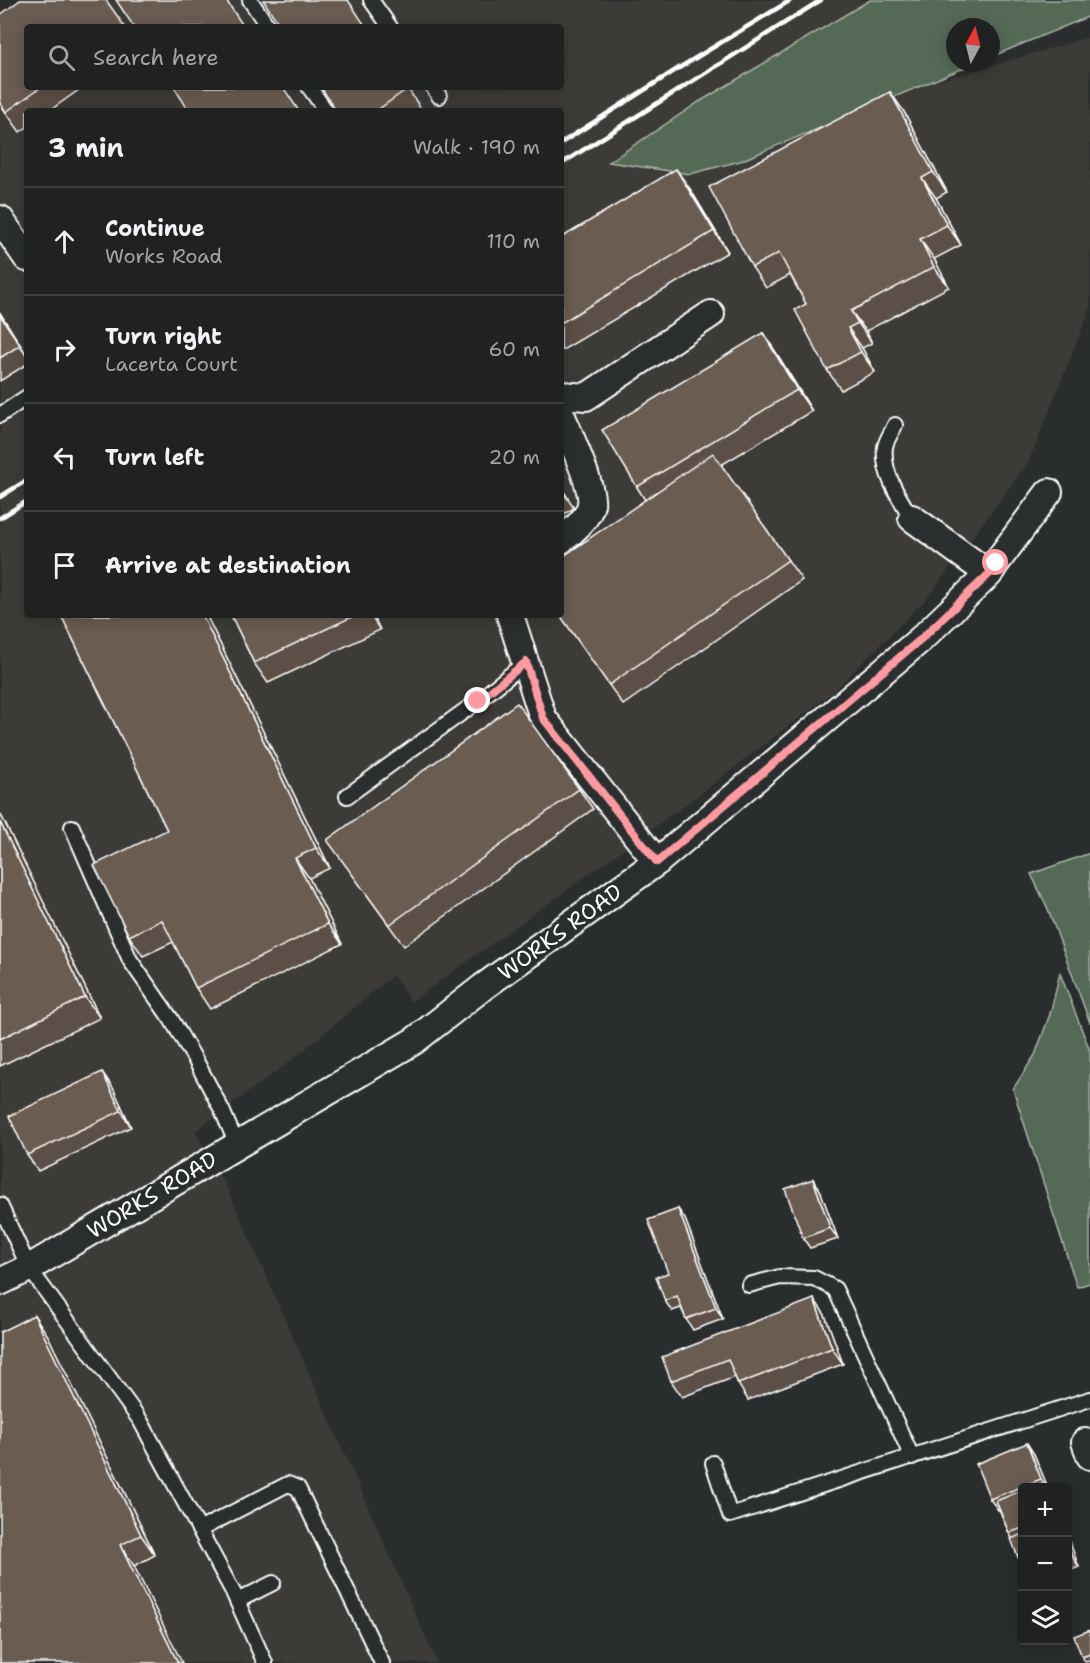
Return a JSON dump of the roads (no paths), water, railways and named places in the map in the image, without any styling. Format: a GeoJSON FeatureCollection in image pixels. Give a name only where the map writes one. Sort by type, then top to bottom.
{"type":"FeatureCollection","features":[{"type":"Feature","properties":{"kind":"street"},"geometry":{"type":"LineString","coordinates":[[0,219],[24,254]]}},
{"type":"Feature","properties":{"kind":"street"},"geometry":{"type":"LineString","coordinates":[[564,395],[586,397],[711,314]]}},
{"type":"Feature","properties":{"kind":"street"},"geometry":{"type":"LineString","coordinates":[[564,422],[589,486],[591,505],[577,528],[564,538]]}},
{"type":"Feature","properties":{"kind":"street","name":"WORKS ROAD"},"geometry":{"type":"LineString","coordinates":[[0,1282],[29,1268],[414,1041],[483,987],[657,862],[921,639],[989,574],[1049,492]]}},
{"type":"Feature","properties":{"kind":"street"},"geometry":{"type":"LineString","coordinates":[[912,518],[989,574]]}},
{"type":"Feature","properties":{"kind":"street"},"geometry":{"type":"LineString","coordinates":[[511,618],[543,718],[657,862]]}},
{"type":"Feature","properties":{"kind":"lane"},"geometry":{"type":"LineString","coordinates":[[250,0],[266,24]]}},
{"type":"Feature","properties":{"kind":"lane"},"geometry":{"type":"LineString","coordinates":[[371,0],[388,24]]}},
{"type":"Feature","properties":{"kind":"lane"},"geometry":{"type":"LineString","coordinates":[[311,90],[324,108]]}},
{"type":"Feature","properties":{"kind":"lane"},"geometry":{"type":"LineString","coordinates":[[0,415],[24,399]]}},
{"type":"Feature","properties":{"kind":"lane"},"geometry":{"type":"LineString","coordinates":[[895,425],[885,446],[886,467],[897,495],[912,518]]}},
{"type":"Feature","properties":{"kind":"lane"},"geometry":{"type":"LineString","coordinates":[[347,795],[478,701],[526,662]]}},
{"type":"Feature","properties":{"kind":"lane"},"geometry":{"type":"LineString","coordinates":[[72,827],[130,960],[171,1019],[196,1061],[222,1110],[237,1145]]}},
{"type":"Feature","properties":{"kind":"lane"},"geometry":{"type":"LineString","coordinates":[[0,1205],[29,1268],[140,1420],[237,1601],[265,1663]]}},
{"type":"Feature","properties":{"kind":"lane"},"geometry":{"type":"LineString","coordinates":[[749,1286],[780,1277],[814,1278],[835,1289],[912,1457]]}},
{"type":"Feature","properties":{"kind":"lane"},"geometry":{"type":"LineString","coordinates":[[713,1463],[730,1515],[1090,1399]]}},
{"type":"Feature","properties":{"kind":"lane"},"geometry":{"type":"LineString","coordinates":[[199,1530],[288,1484],[298,1488],[382,1663]]}},
{"type":"Feature","properties":{"kind":"lane"},"geometry":{"type":"LineString","coordinates":[[237,1601],[273,1583]]}},
{"type":"Feature","properties":{"kind":"railway"},"geometry":{"type":"LineString","coordinates":[[564,141],[791,0]]}},
{"type":"Feature","properties":{"kind":"railway"},"geometry":{"type":"LineString","coordinates":[[564,162],[821,0]]}},
{"type":"Feature","properties":{"kind":"railway"},"geometry":{"type":"LineString","coordinates":[[0,497],[24,482]]}},
{"type":"Feature","properties":{"kind":"railway"},"geometry":{"type":"LineString","coordinates":[[0,518],[24,503]]}}]}
